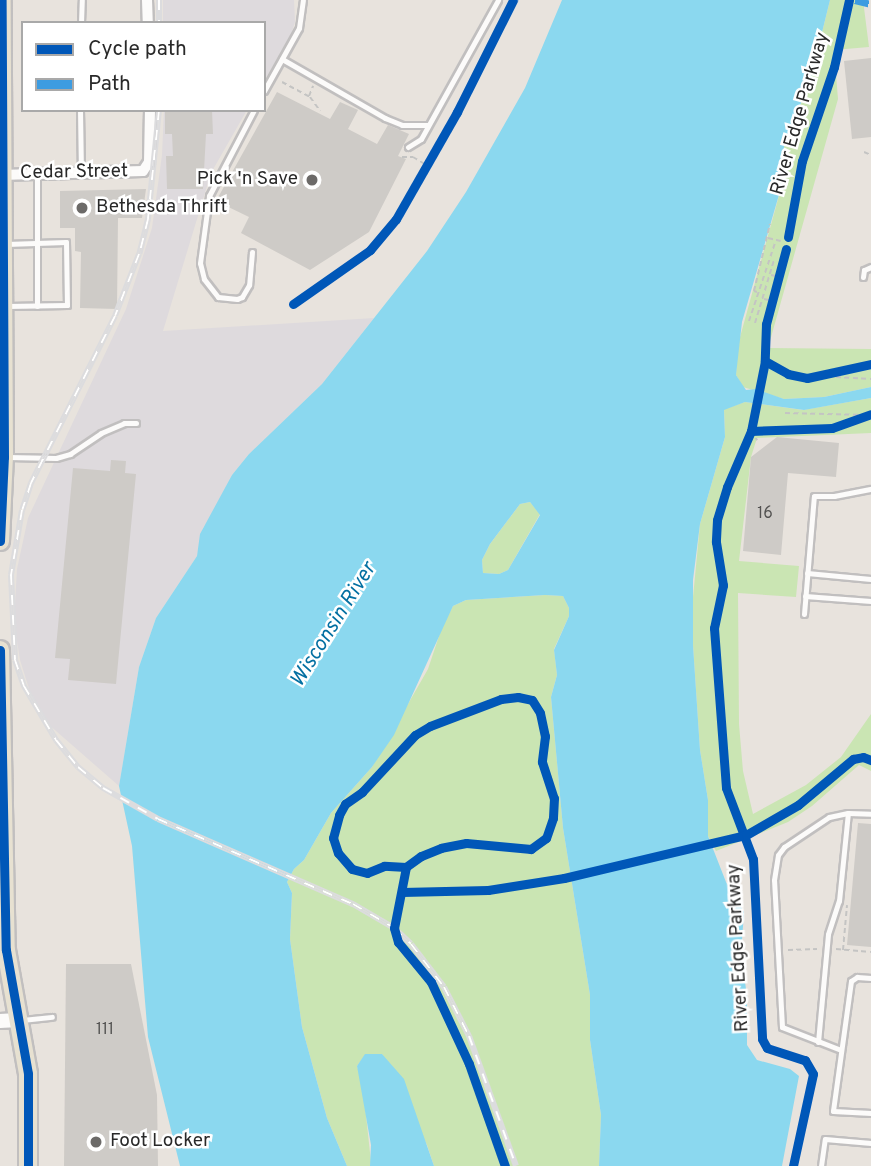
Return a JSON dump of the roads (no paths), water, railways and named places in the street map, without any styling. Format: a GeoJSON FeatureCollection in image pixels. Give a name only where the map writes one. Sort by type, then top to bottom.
{"type":"FeatureCollection","features":[{"type":"Feature","properties":{"kind":"main road"},"geometry":{"type":"LineString","coordinates":[[0,541],[3,306],[2,0]]}},
{"type":"Feature","properties":{"kind":"main road"},"geometry":{"type":"LineString","coordinates":[[0,650],[6,950],[28,1074],[28,1166]]}},
{"type":"Feature","properties":{"kind":"street"},"geometry":{"type":"LineString","coordinates":[[147,0],[148,21]]}},
{"type":"Feature","properties":{"kind":"street","name":"Cedar Street"},"geometry":{"type":"LineString","coordinates":[[1,175],[131,173],[147,168],[150,112]]}},
{"type":"Feature","properties":{"kind":"street"},"geometry":{"type":"LineString","coordinates":[[0,1021],[18,1020]]}},
{"type":"Feature","properties":{"kind":"lane"},"geometry":{"type":"LineString","coordinates":[[81,21],[82,0]]}},
{"type":"Feature","properties":{"kind":"lane"},"geometry":{"type":"LineString","coordinates":[[266,87],[299,28],[303,0]]}},
{"type":"Feature","properties":{"kind":"lane"},"geometry":{"type":"LineString","coordinates":[[408,147],[417,143],[498,0]]}},
{"type":"Feature","properties":{"kind":"lane"},"geometry":{"type":"LineString","coordinates":[[282,59],[385,118],[402,125],[428,125]]}},
{"type":"Feature","properties":{"kind":"lane"},"geometry":{"type":"LineString","coordinates":[[80,112],[80,174]]}},
{"type":"Feature","properties":{"kind":"lane"},"geometry":{"type":"LineString","coordinates":[[252,252],[249,285],[242,297],[218,297],[204,279],[200,262],[209,196],[253,112]]}},
{"type":"Feature","properties":{"kind":"lane"},"geometry":{"type":"LineString","coordinates":[[37,174],[37,306]]}},
{"type":"Feature","properties":{"kind":"lane"},"geometry":{"type":"LineString","coordinates":[[3,244],[66,242],[67,305],[3,306]]}},
{"type":"Feature","properties":{"kind":"lane"},"geometry":{"type":"LineString","coordinates":[[863,277],[864,270],[871,267]]}},
{"type":"Feature","properties":{"kind":"lane"},"geometry":{"type":"LineString","coordinates":[[2,457],[56,458],[70,454],[101,433],[124,423],[136,423]]}},
{"type":"Feature","properties":{"kind":"lane"},"geometry":{"type":"LineString","coordinates":[[804,614],[814,496],[834,496],[871,489]]}},
{"type":"Feature","properties":{"kind":"lane"},"geometry":{"type":"LineString","coordinates":[[807,573],[871,579]]}},
{"type":"Feature","properties":{"kind":"lane"},"geometry":{"type":"LineString","coordinates":[[805,596],[871,601]]}},
{"type":"Feature","properties":{"kind":"lane"},"geometry":{"type":"LineString","coordinates":[[818,1042],[828,934],[839,901],[848,813]]}},
{"type":"Feature","properties":{"kind":"lane"},"geometry":{"type":"LineString","coordinates":[[841,1050],[782,1027],[774,880],[778,855],[784,847],[829,817],[848,813],[871,814]]}},
{"type":"Feature","properties":{"kind":"lane"},"geometry":{"type":"LineString","coordinates":[[871,978],[857,977],[851,982],[833,1111],[871,1113]]}},
{"type":"Feature","properties":{"kind":"lane"},"geometry":{"type":"LineString","coordinates":[[18,1020],[52,1017]]}},
{"type":"Feature","properties":{"kind":"lane"},"geometry":{"type":"LineString","coordinates":[[821,1166],[825,1139],[871,1143]]}},
{"type":"Feature","properties":{"kind":"water","name":"Wisconsin River"},"geometry":{"type":"Polygon","coordinates":[[[562,0],[830,0],[811,77],[784,147],[783,181],[742,322],[736,375],[746,390],[756,389],[784,399],[824,397],[871,387],[871,398],[804,410],[745,402],[724,410],[725,437],[700,524],[693,580],[693,645],[700,750],[708,800],[708,836],[726,882],[744,912],[741,954],[747,996],[747,1045],[757,1060],[790,1069],[799,1076],[782,1166],[599,1166],[601,1115],[590,1040],[590,995],[563,828],[551,697],[557,675],[554,650],[569,616],[569,608],[563,596],[545,595],[466,600],[453,606],[394,735],[372,767],[331,813],[304,860],[294,869],[287,882],[292,893],[290,939],[302,1027],[327,1118],[347,1166],[180,1166],[148,1037],[132,846],[119,786],[139,667],[156,618],[197,556],[200,534],[232,475],[249,454],[322,384],[427,251],[466,192],[525,88],[562,0]],[[530,502],[520,504],[490,544],[482,560],[483,573],[499,574],[508,570],[540,515],[530,502]]]}},
{"type":"Feature","properties":{"kind":"water"},"geometry":{"type":"Polygon","coordinates":[[[365,1054],[382,1054],[404,1079],[434,1166],[370,1166],[371,1145],[357,1066],[365,1054]]]}},
{"type":"Feature","properties":{"kind":"railway"},"geometry":{"type":"LineString","coordinates":[[159,0],[159,21]]}},
{"type":"Feature","properties":{"kind":"railway"},"geometry":{"type":"LineString","coordinates":[[159,112],[148,219],[139,254],[115,316],[31,483],[22,510],[11,575],[15,660],[24,686],[56,740],[78,767],[103,788],[158,819],[353,904],[394,928],[411,944],[444,987],[469,1036],[516,1166]]}},
{"type":"Feature","properties":{"kind":"place","name":"Pick 'n Save"},"geometry":{"type":"Point","coordinates":[312,180]}},
{"type":"Feature","properties":{"kind":"place","name":"Bethesda Thrift"},"geometry":{"type":"Point","coordinates":[82,208]}},
{"type":"Feature","properties":{"kind":"place","name":"Foot Locker"},"geometry":{"type":"Point","coordinates":[96,1142]}}]}
